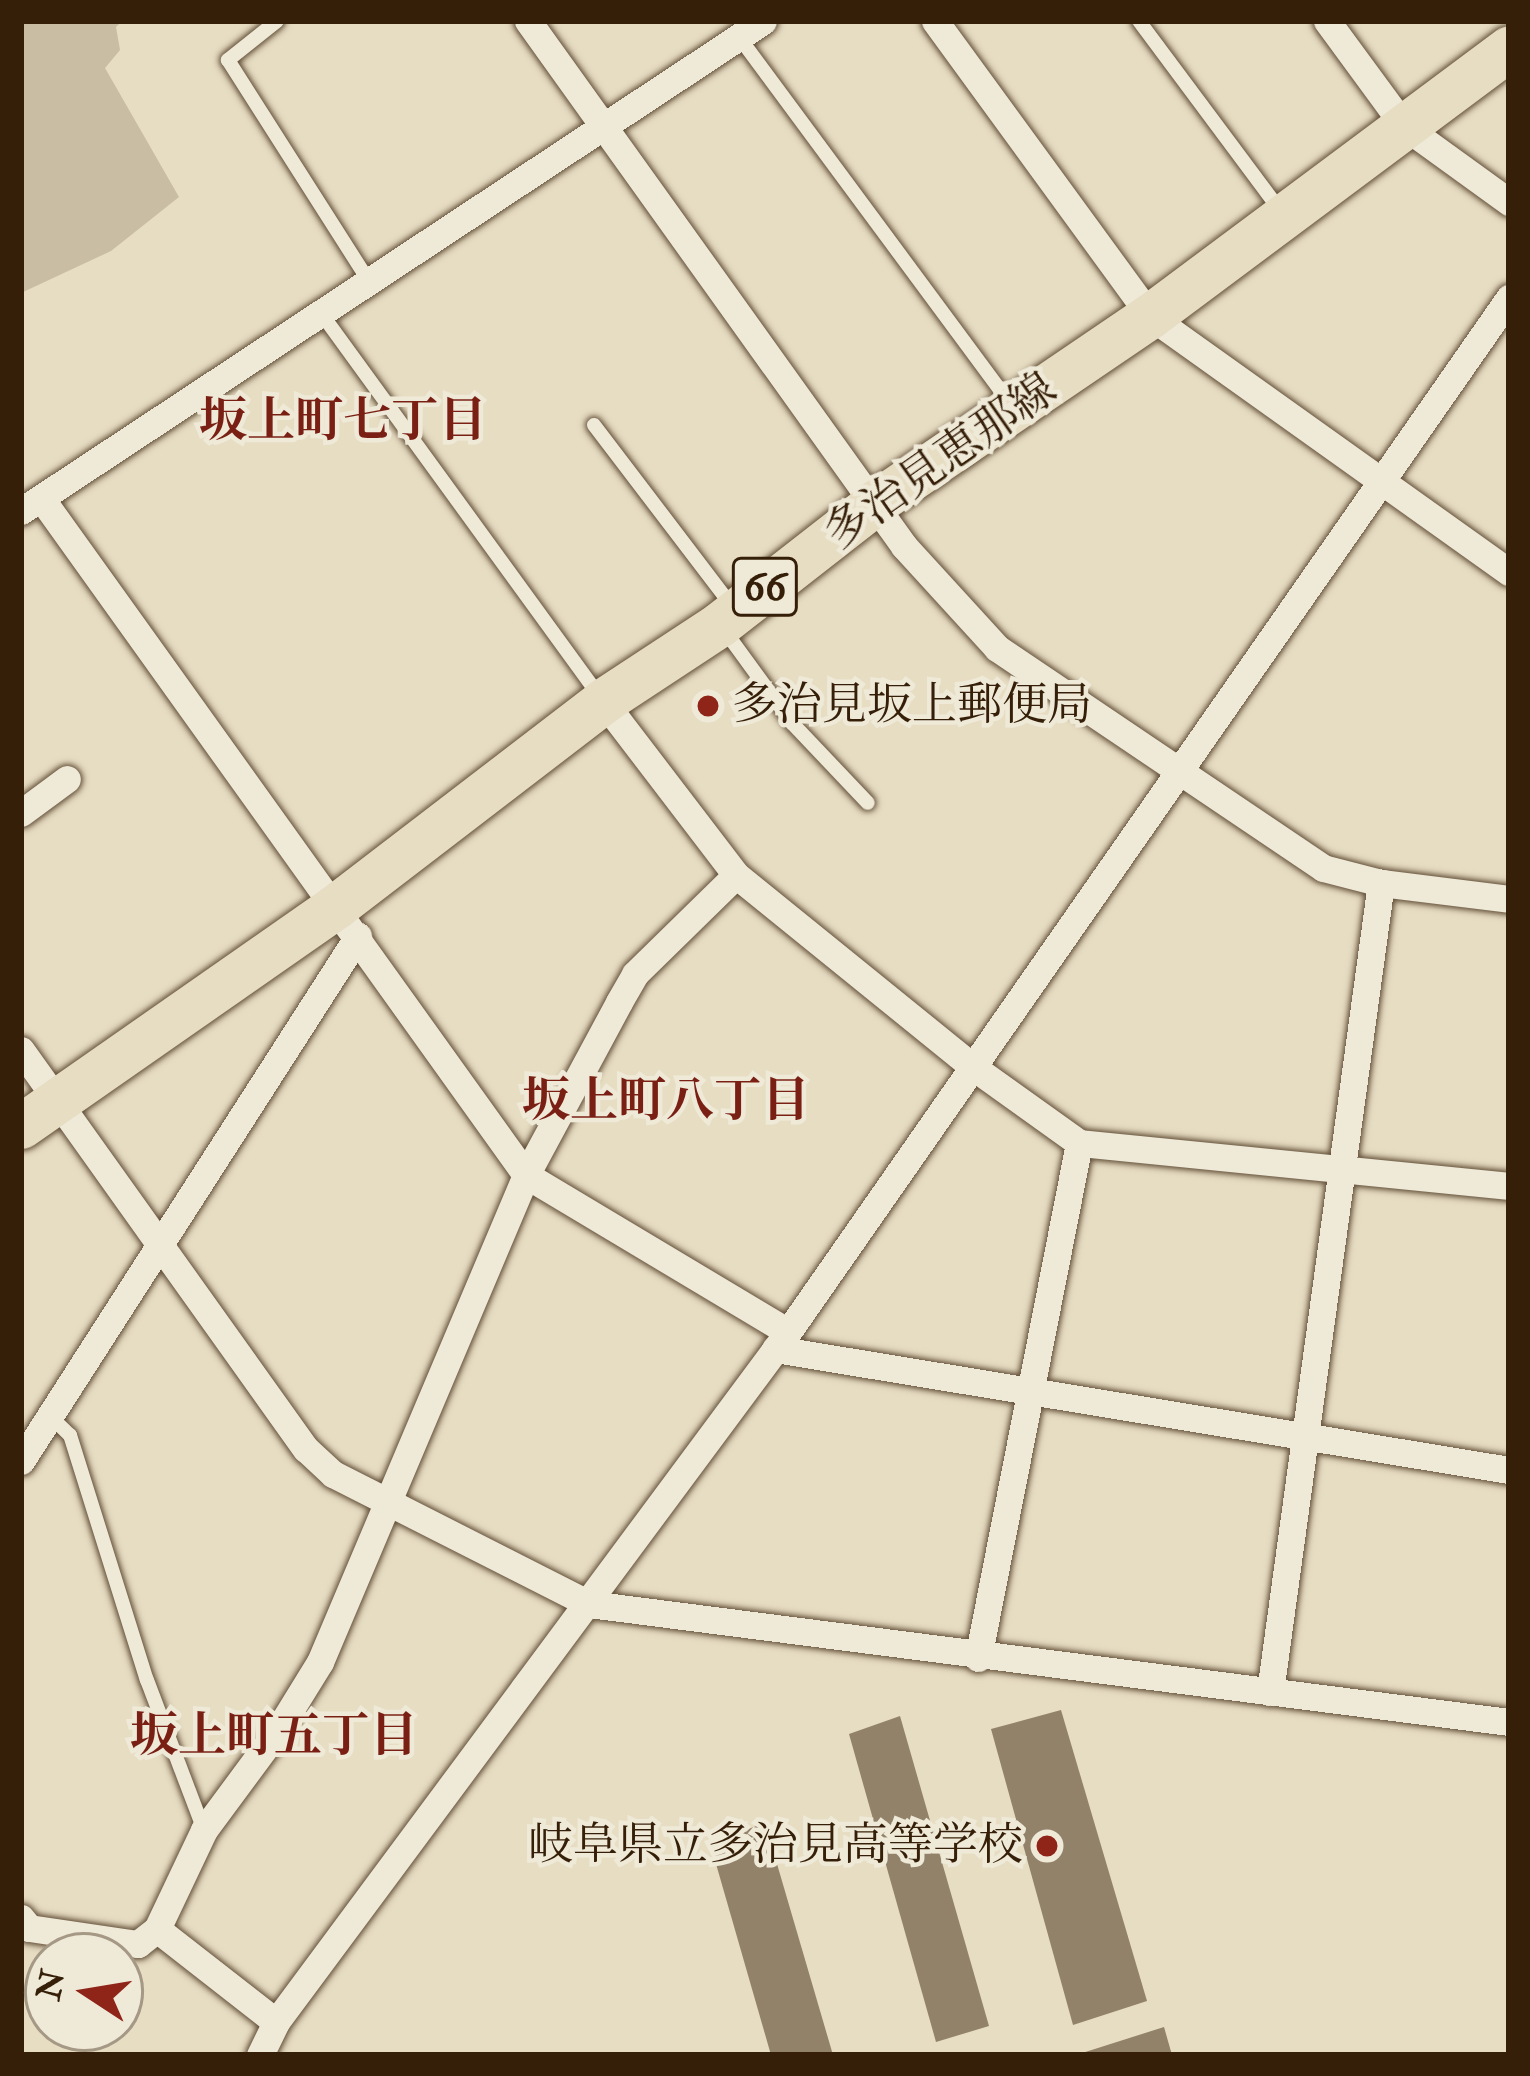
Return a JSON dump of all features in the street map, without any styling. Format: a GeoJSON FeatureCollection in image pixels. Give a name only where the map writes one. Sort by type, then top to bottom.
{"type":"FeatureCollection","features":[{"type":"Feature","properties":{"kind":"main road","name":"多治見恵那線"},"geometry":{"type":"LineString","coordinates":[[21,1126],[57,1097],[346,921],[603,701],[728,617],[876,502],[1150,316],[1509,48]]}},
{"type":"Feature","properties":{"kind":"street"},"geometry":{"type":"LineString","coordinates":[[528,21],[904,546],[997,648],[1323,868],[1381,883],[1509,899]]}},
{"type":"Feature","properties":{"kind":"street"},"geometry":{"type":"LineString","coordinates":[[935,21],[1150,316],[1509,572]]}},
{"type":"Feature","properties":{"kind":"street"},"geometry":{"type":"LineString","coordinates":[[1327,21],[1404,126],[1509,202]]}},
{"type":"Feature","properties":{"kind":"street"},"geometry":{"type":"LineString","coordinates":[[751,29],[31,504],[346,921],[526,1175],[781,1341],[1030,1391],[1509,1470]]}},
{"type":"Feature","properties":{"kind":"street"},"geometry":{"type":"LineString","coordinates":[[157,1929],[262,2043],[781,1341],[1509,298]]}},
{"type":"Feature","properties":{"kind":"street"},"geometry":{"type":"LineString","coordinates":[[603,701],[736,875],[973,1067],[1079,1143],[1509,1186]]}},
{"type":"Feature","properties":{"kind":"street"},"geometry":{"type":"LineString","coordinates":[[21,813],[68,779]]}},
{"type":"Feature","properties":{"kind":"street"},"geometry":{"type":"LineString","coordinates":[[24,1928],[138,1944],[157,1929],[203,1830],[278,1730],[320,1662],[526,1175],[635,974],[736,875]]}},
{"type":"Feature","properties":{"kind":"street"},"geometry":{"type":"LineString","coordinates":[[1270,1692],[1381,883]]}},
{"type":"Feature","properties":{"kind":"street"},"geometry":{"type":"LineString","coordinates":[[21,1461],[160,1242],[346,921]]}},
{"type":"Feature","properties":{"kind":"street"},"geometry":{"type":"LineString","coordinates":[[21,1050],[306,1449],[333,1474],[589,1604],[979,1658],[1509,1722]]}},
{"type":"Feature","properties":{"kind":"street"},"geometry":{"type":"LineString","coordinates":[[979,1658],[1079,1143]]}},
{"type":"Feature","properties":{"kind":"lane"},"geometry":{"type":"LineString","coordinates":[[277,21],[228,60],[369,281]]}},
{"type":"Feature","properties":{"kind":"lane"},"geometry":{"type":"LineString","coordinates":[[1139,21],[1282,213]]}},
{"type":"Feature","properties":{"kind":"lane"},"geometry":{"type":"LineString","coordinates":[[751,29],[1016,411]]}},
{"type":"Feature","properties":{"kind":"lane"},"geometry":{"type":"LineString","coordinates":[[320,313],[603,701]]}},
{"type":"Feature","properties":{"kind":"lane"},"geometry":{"type":"LineString","coordinates":[[594,425],[728,617],[792,723],[868,803]]}},
{"type":"Feature","properties":{"kind":"lane"},"geometry":{"type":"LineString","coordinates":[[50,1416],[70,1435],[154,1700],[203,1830]]}},
{"type":"Feature","properties":{"kind":"shaded area"},"geometry":{"type":"Polygon","coordinates":[[[21,21],[122,21],[116,27],[120,50],[105,68],[179,197],[111,251],[21,293],[21,21]]]}},
{"type":"Feature","properties":{"kind":"building"},"geometry":{"type":"Polygon","coordinates":[[[1061,1710],[1147,2001],[1073,2025],[991,1729],[1061,1710]]]}},
{"type":"Feature","properties":{"kind":"building"},"geometry":{"type":"Polygon","coordinates":[[[900,1716],[989,2026],[936,2042],[849,1734],[900,1716]]]}},
{"type":"Feature","properties":{"kind":"building"},"geometry":{"type":"Polygon","coordinates":[[[765,1823],[833,2055],[771,2055],[710,1843],[765,1823]]]}},
{"type":"Feature","properties":{"kind":"building"},"geometry":{"type":"Polygon","coordinates":[[[1164,2027],[1172,2055],[1079,2055],[1079,2054],[1164,2027]]]}},
{"type":"Feature","properties":{"kind":"place","name":"多治見坂上郵便局"},"geometry":{"type":"Point","coordinates":[708,706]}},
{"type":"Feature","properties":{"kind":"place","name":"岐阜県立多治見高等学校"},"geometry":{"type":"Point","coordinates":[1047,1846]}},
{"type":"Feature","properties":{"kind":"district","name":"坂上町七丁目"},"geometry":{"type":"Point","coordinates":[343,422]}},
{"type":"Feature","properties":{"kind":"district","name":"坂上町八丁目"},"geometry":{"type":"Point","coordinates":[666,1102]}},
{"type":"Feature","properties":{"kind":"district","name":"坂上町五丁目"},"geometry":{"type":"Point","coordinates":[274,1737]}}]}
